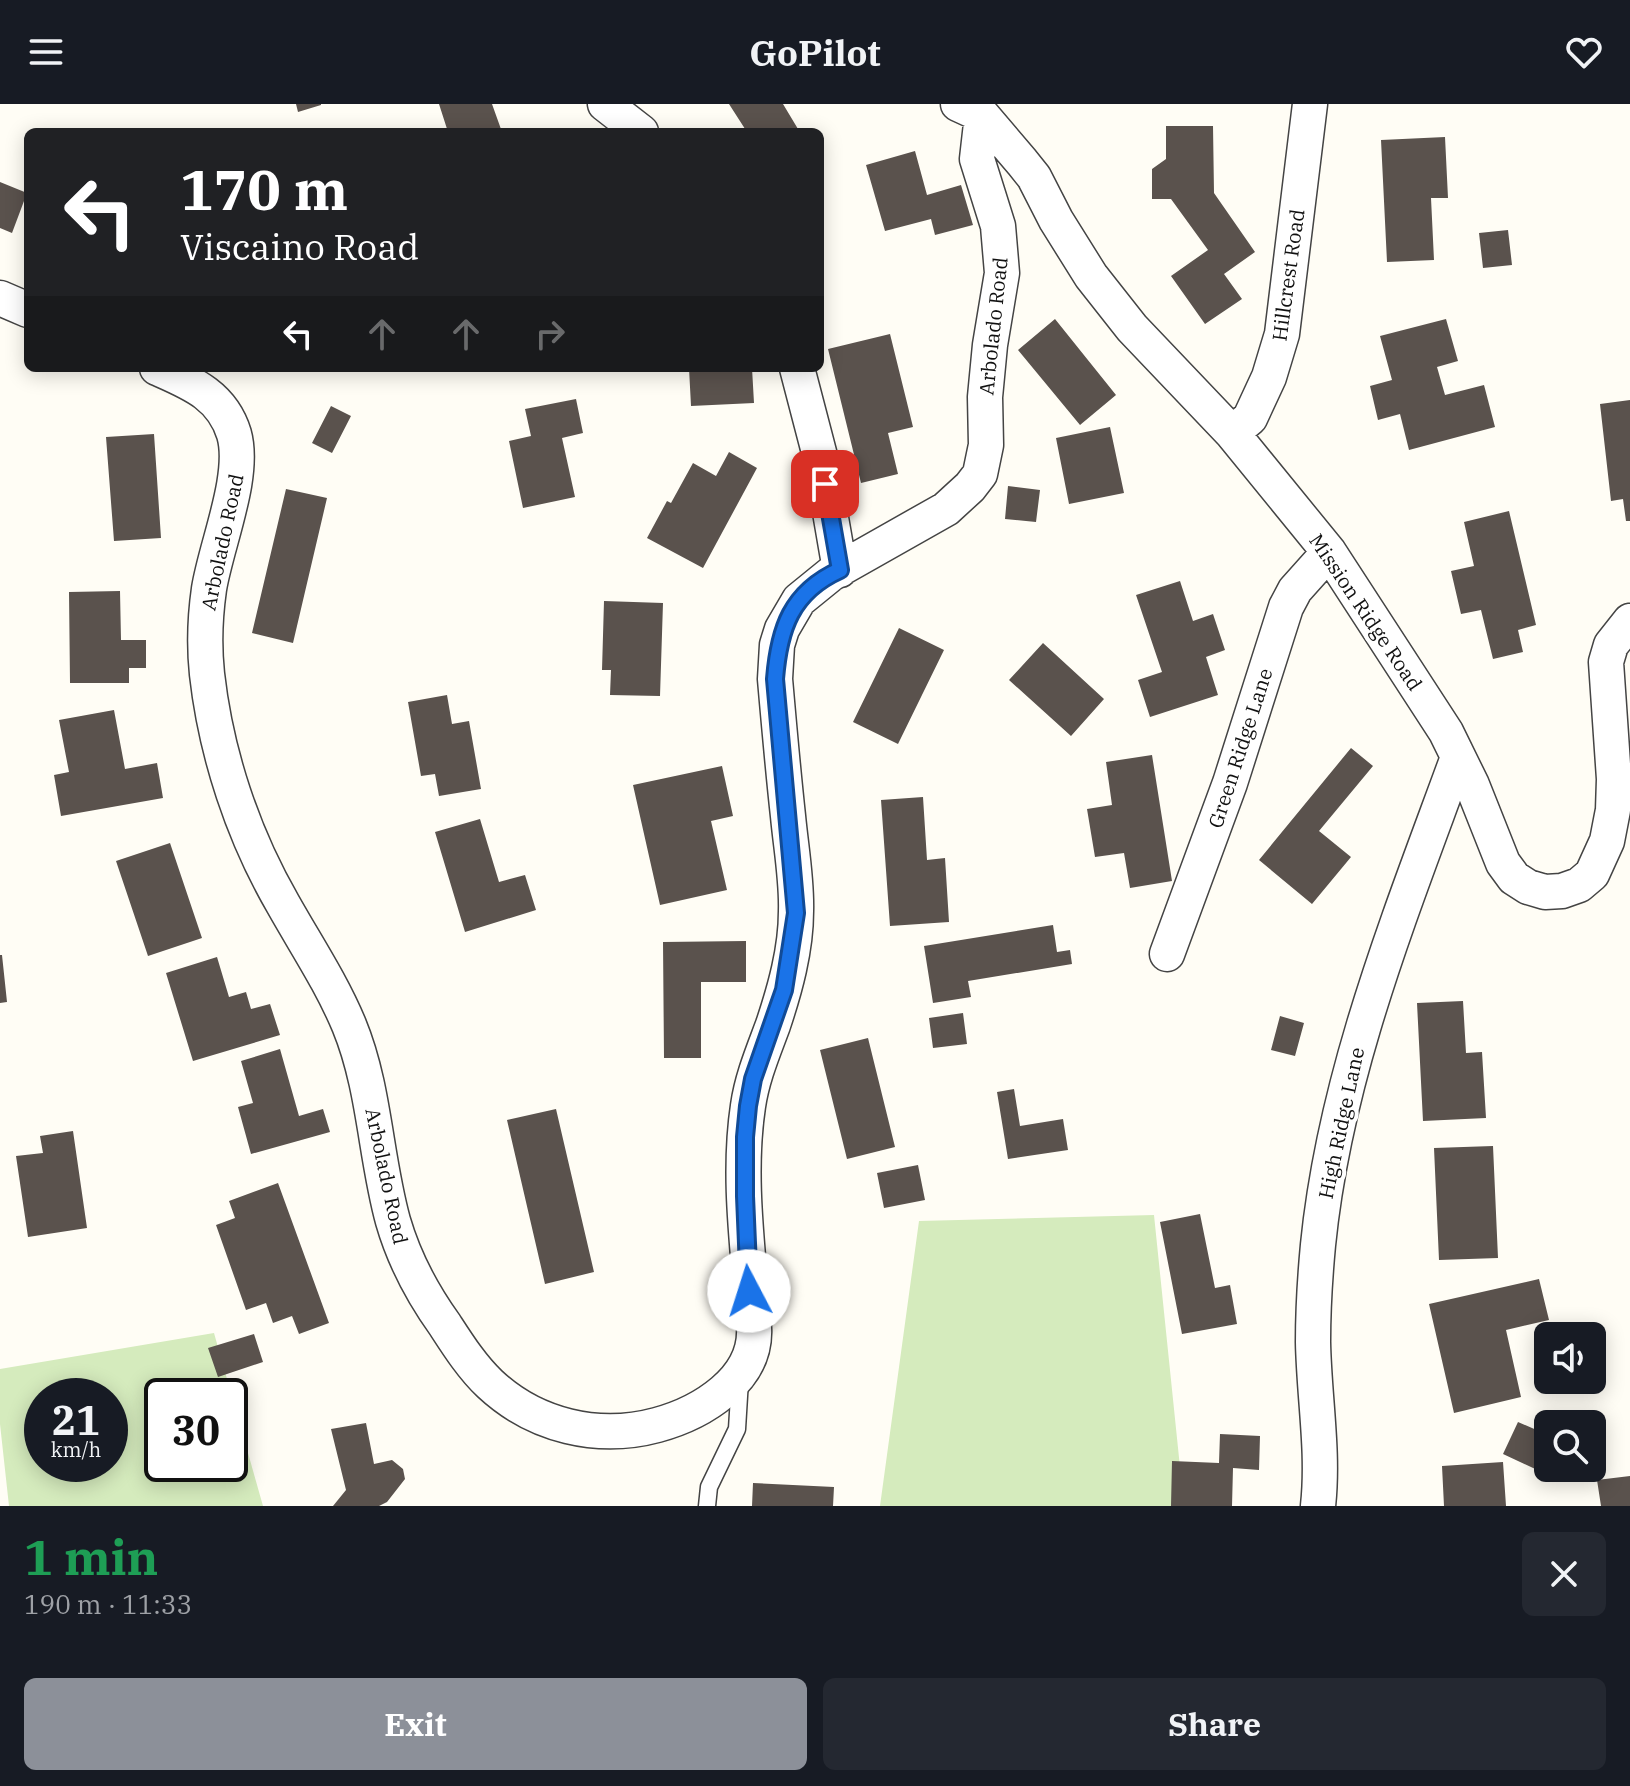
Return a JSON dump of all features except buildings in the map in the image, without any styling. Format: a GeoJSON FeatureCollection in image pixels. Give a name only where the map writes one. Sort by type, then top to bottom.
{"type":"FeatureCollection","features":[{"type":"Feature","properties":{"kind":"street"},"geometry":{"type":"LineString","coordinates":[[605,104],[636,128]]}},
{"type":"Feature","properties":{"kind":"street","name":"Hillcrest Road"},"geometry":{"type":"LineString","coordinates":[[1232,433],[1250,418],[1269,377],[1282,334],[1310,104]]}},
{"type":"Feature","properties":{"kind":"street","name":"Mission Ridge Road"},"geometry":{"type":"LineString","coordinates":[[970,109],[1034,177],[1091,276],[1132,328],[1232,433],[1329,552],[1446,732],[1503,863],[1514,878],[1528,887],[1545,892],[1562,891],[1579,885],[1592,874],[1607,841],[1613,810],[1614,779],[1606,662],[1611,645],[1630,621]]}},
{"type":"Feature","properties":{"kind":"street","name":"Arbolado Road"},"geometry":{"type":"LineString","coordinates":[[166,372],[195,385],[216,400],[233,429],[237,465],[209,586],[206,620],[207,673],[215,723],[244,827],[281,901],[327,978],[352,1031],[370,1090],[378,1152],[403,1252],[425,1297],[466,1357],[488,1382],[518,1406],[551,1422],[587,1431],[623,1433],[672,1421],[706,1404],[731,1385],[749,1361],[754,1343],[746,1257],[745,1137],[748,1106],[753,1079],[784,990],[796,913],[775,679],[777,645],[782,629],[799,600],[811,588],[946,509],[970,487],[984,462],[990,345],[1002,257],[998,226],[977,159],[970,109]]}},
{"type":"Feature","properties":{"kind":"street"},"geometry":{"type":"LineString","coordinates":[[0,298],[24,308]]}},
{"type":"Feature","properties":{"kind":"street"},"geometry":{"type":"LineString","coordinates":[[798,372],[821,460],[840,570]]}},
{"type":"Feature","properties":{"kind":"street","name":"Green Ridge Lane"},"geometry":{"type":"LineString","coordinates":[[1167,954],[1230,783],[1286,607],[1295,590],[1329,552]]}},
{"type":"Feature","properties":{"kind":"street","name":"High Ridge Lane"},"geometry":{"type":"LineString","coordinates":[[1318,1506],[1321,1481],[1313,1341],[1318,1247],[1327,1171],[1347,1077],[1369,1004],[1458,757]]}},
{"type":"Feature","properties":{"kind":"lane"},"geometry":{"type":"LineString","coordinates":[[707,1506],[709,1487],[737,1429],[741,1371]]}},
{"type":"Feature","properties":{"kind":"green space"},"geometry":{"type":"Polygon","coordinates":[[[1154,1215],[1184,1506],[880,1506],[919,1221],[1154,1215]]]}},
{"type":"Feature","properties":{"kind":"green space"},"geometry":{"type":"Polygon","coordinates":[[[214,1333],[227,1378],[144,1378],[144,1482],[248,1482],[248,1453],[263,1506],[9,1506],[0,1424],[0,1369],[214,1333]]]}},
{"type":"Feature","properties":{"kind":"route"},"geometry":{"type":"LineString","coordinates":[[749,1291],[745,1196],[748,1106],[753,1079],[784,990],[796,913],[775,679],[777,645],[789,614],[799,600],[811,588],[840,570],[825,484]]}}]}
